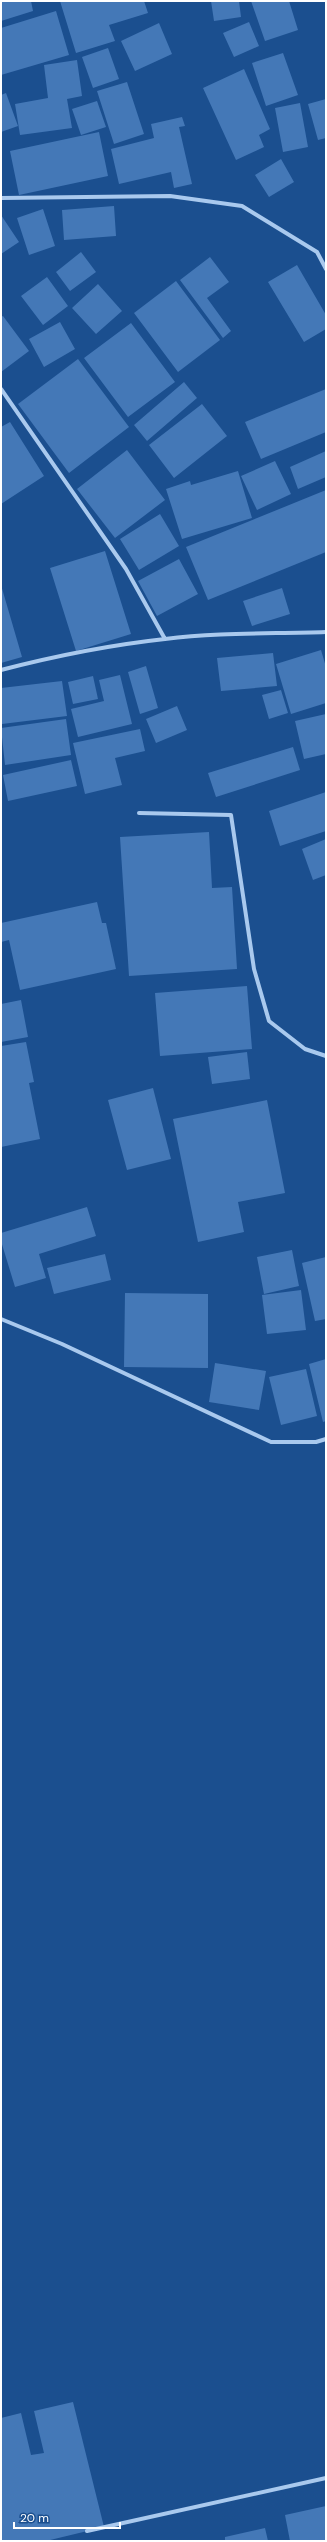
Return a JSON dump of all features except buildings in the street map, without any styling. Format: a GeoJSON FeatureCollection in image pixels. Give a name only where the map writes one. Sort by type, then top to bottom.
{"type":"FeatureCollection","features":[{"type":"Feature","properties":{"kind":"street"},"geometry":{"type":"LineString","coordinates":[[1,198],[170,196],[242,206],[317,252],[326,269]]}},
{"type":"Feature","properties":{"kind":"street"},"geometry":{"type":"LineString","coordinates":[[1,389],[126,569],[165,639]]}},
{"type":"Feature","properties":{"kind":"street"},"geometry":{"type":"LineString","coordinates":[[1,670],[54,656],[165,639],[210,635],[326,632]]}},
{"type":"Feature","properties":{"kind":"street"},"geometry":{"type":"LineString","coordinates":[[139,813],[231,815],[254,968],[270,1021],[305,1049],[326,1056]]}},
{"type":"Feature","properties":{"kind":"street"},"geometry":{"type":"LineString","coordinates":[[1,1319],[62,1344],[271,1442],[316,1442],[326,1439]]}},
{"type":"Feature","properties":{"kind":"street"},"geometry":{"type":"LineString","coordinates":[[87,2531],[326,2478]]}}]}
